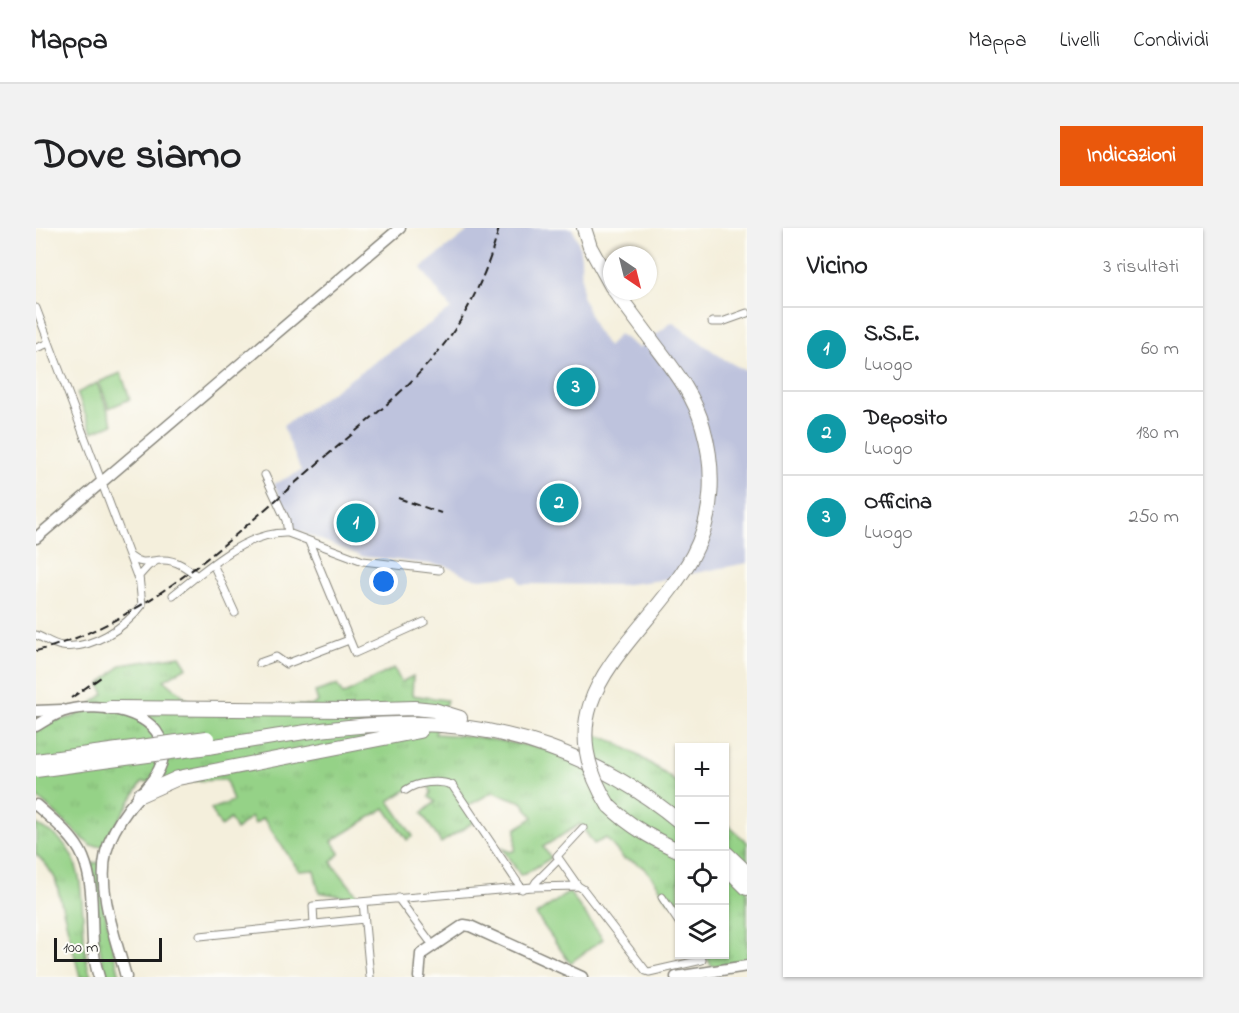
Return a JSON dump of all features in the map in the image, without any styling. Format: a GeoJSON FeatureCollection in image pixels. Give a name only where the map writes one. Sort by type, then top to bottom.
{"type":"FeatureCollection","features":[{"type":"Feature","properties":{"kind":"highway"},"geometry":{"type":"LineString","coordinates":[[584,228],[590,247],[603,271]]}},
{"type":"Feature","properties":{"kind":"highway"},"geometry":{"type":"LineString","coordinates":[[622,300],[683,382],[703,425],[711,469],[709,510],[693,555],[670,590],[615,660],[594,691],[585,728],[586,750],[589,769],[609,806],[627,823],[645,835],[675,849]]}},
{"type":"Feature","properties":{"kind":"highway"},"geometry":{"type":"LineString","coordinates":[[110,708],[340,710],[414,708],[434,710],[460,718],[529,732],[580,749],[622,771],[675,807]]}},
{"type":"Feature","properties":{"kind":"highway"},"geometry":{"type":"LineString","coordinates":[[36,770],[375,716],[419,714],[460,718]]}},
{"type":"Feature","properties":{"kind":"highway"},"geometry":{"type":"LineString","coordinates":[[36,761],[348,728],[398,724],[440,725],[493,732],[556,750],[597,766],[675,818]]}},
{"type":"Feature","properties":{"kind":"highway"},"geometry":{"type":"LineString","coordinates":[[140,795],[178,778],[396,734],[428,730],[493,732]]}},
{"type":"Feature","properties":{"kind":"highway"},"geometry":{"type":"LineString","coordinates":[[729,856],[747,873]]}},
{"type":"Feature","properties":{"kind":"highway"},"geometry":{"type":"LineString","coordinates":[[729,870],[747,888]]}},
{"type":"Feature","properties":{"kind":"highway"},"geometry":{"type":"LineString","coordinates":[[729,883],[747,896]]}},
{"type":"Feature","properties":{"kind":"main road"},"geometry":{"type":"LineString","coordinates":[[36,538],[400,228]]}},
{"type":"Feature","properties":{"kind":"main road"},"geometry":{"type":"LineString","coordinates":[[36,711],[110,708],[142,719],[154,728],[160,738],[163,750],[158,771],[120,822],[106,851],[105,893],[126,977]]}},
{"type":"Feature","properties":{"kind":"main road"},"geometry":{"type":"LineString","coordinates":[[36,726],[68,710]]}},
{"type":"Feature","properties":{"kind":"main road"},"geometry":{"type":"LineString","coordinates":[[36,805],[74,841],[83,855],[89,875],[93,954],[99,977]]}},
{"type":"Feature","properties":{"kind":"main road"},"geometry":{"type":"LineString","coordinates":[[36,814],[52,821]]}},
{"type":"Feature","properties":{"kind":"main road"},"geometry":{"type":"LineString","coordinates":[[83,855],[94,858],[106,851]]}},
{"type":"Feature","properties":{"kind":"main road"},"geometry":{"type":"LineString","coordinates":[[419,977],[421,954],[464,925],[582,977]]}},
{"type":"Feature","properties":{"kind":"main road"},"geometry":{"type":"LineString","coordinates":[[676,977],[747,966]]}},
{"type":"Feature","properties":{"kind":"street"},"geometry":{"type":"LineString","coordinates":[[36,308],[129,552],[142,594],[142,605],[134,616],[115,632],[74,646],[60,646],[36,635]]}},
{"type":"Feature","properties":{"kind":"street"},"geometry":{"type":"LineString","coordinates":[[712,322],[722,322],[747,313]]}},
{"type":"Feature","properties":{"kind":"street"},"geometry":{"type":"LineString","coordinates":[[36,348],[49,343]]}},
{"type":"Feature","properties":{"kind":"street"},"geometry":{"type":"LineString","coordinates":[[265,476],[286,520],[288,533]]}},
{"type":"Feature","properties":{"kind":"street"},"geometry":{"type":"LineString","coordinates":[[173,595],[245,543],[265,535],[288,533],[363,561],[439,570]]}},
{"type":"Feature","properties":{"kind":"street"},"geometry":{"type":"LineString","coordinates":[[309,542],[355,653],[424,622]]}},
{"type":"Feature","properties":{"kind":"street"},"geometry":{"type":"LineString","coordinates":[[129,552],[135,560],[141,562],[163,560],[183,565],[197,576]]}},
{"type":"Feature","properties":{"kind":"street"},"geometry":{"type":"LineString","coordinates":[[138,579],[142,571],[156,561]]}},
{"type":"Feature","properties":{"kind":"street"},"geometry":{"type":"LineString","coordinates":[[213,564],[235,613]]}},
{"type":"Feature","properties":{"kind":"street"},"geometry":{"type":"LineString","coordinates":[[259,663],[276,657],[286,664],[349,640]]}},
{"type":"Feature","properties":{"kind":"street"},"geometry":{"type":"LineString","coordinates":[[405,790],[415,784],[447,783],[453,785],[522,888]]}},
{"type":"Feature","properties":{"kind":"street"},"geometry":{"type":"LineString","coordinates":[[578,886],[557,853],[584,828]]}},
{"type":"Feature","properties":{"kind":"street"},"geometry":{"type":"LineString","coordinates":[[533,887],[559,859]]}},
{"type":"Feature","properties":{"kind":"street"},"geometry":{"type":"LineString","coordinates":[[314,924],[313,906],[533,887],[578,886],[584,889],[647,972],[702,959]]}},
{"type":"Feature","properties":{"kind":"street"},"geometry":{"type":"LineString","coordinates":[[662,897],[675,916]]}},
{"type":"Feature","properties":{"kind":"street"},"geometry":{"type":"LineString","coordinates":[[398,898],[429,940]]}},
{"type":"Feature","properties":{"kind":"street"},"geometry":{"type":"LineString","coordinates":[[363,902],[370,977]]}},
{"type":"Feature","properties":{"kind":"street"},"geometry":{"type":"LineString","coordinates":[[200,936],[364,919]]}},
{"type":"Feature","properties":{"kind":"shaded area"},"geometry":{"type":"Polygon","coordinates":[[[472,228],[572,228],[578,241],[581,258],[582,296],[595,328],[608,347],[619,334],[639,348],[672,322],[724,359],[747,372],[747,563],[654,581],[619,585],[521,584],[517,575],[481,579],[469,577],[447,566],[361,556],[294,529],[274,484],[301,471],[283,426],[451,309],[421,268],[472,228]]]}},
{"type":"Feature","properties":{"kind":"green space"},"geometry":{"type":"Polygon","coordinates":[[[121,373],[130,399],[109,408],[99,382],[121,373]]]}},
{"type":"Feature","properties":{"kind":"green space"},"geometry":{"type":"Polygon","coordinates":[[[97,383],[113,424],[92,432],[77,393],[97,383]]]}},
{"type":"Feature","properties":{"kind":"green space"},"geometry":{"type":"Polygon","coordinates":[[[180,656],[187,667],[164,680],[191,702],[311,706],[318,702],[315,692],[337,685],[343,695],[394,668],[401,682],[413,676],[412,695],[447,700],[435,734],[470,736],[543,748],[583,764],[589,735],[609,740],[649,763],[675,782],[675,900],[670,903],[645,869],[639,864],[624,859],[606,838],[594,844],[580,824],[543,847],[551,858],[520,875],[502,848],[511,852],[515,850],[516,829],[533,817],[522,802],[493,792],[467,806],[477,820],[441,843],[422,813],[435,802],[429,797],[431,792],[428,784],[416,784],[389,801],[413,836],[407,840],[385,808],[332,841],[340,853],[331,862],[358,899],[319,892],[314,870],[299,871],[263,818],[255,824],[251,817],[236,830],[230,819],[221,827],[211,809],[233,801],[226,780],[142,782],[103,846],[91,846],[36,796],[36,724],[73,717],[104,694],[100,685],[121,665],[180,656]]]}},
{"type":"Feature","properties":{"kind":"green space"},"geometry":{"type":"Polygon","coordinates":[[[36,824],[56,836],[68,849],[76,865],[82,902],[84,941],[91,977],[80,977],[55,878],[36,854],[36,824]]]}},
{"type":"Feature","properties":{"kind":"green space"},"geometry":{"type":"Polygon","coordinates":[[[729,826],[747,842],[747,961],[712,966],[708,959],[729,959],[729,826]]]}},
{"type":"Feature","properties":{"kind":"green space"},"geometry":{"type":"Polygon","coordinates":[[[100,862],[102,899],[120,977],[107,977],[100,949],[91,864],[100,862]]]}},
{"type":"Feature","properties":{"kind":"green space"},"geometry":{"type":"Polygon","coordinates":[[[569,892],[603,939],[570,963],[536,915],[569,892]]]}},
{"type":"Feature","properties":{"kind":"railway"},"geometry":{"type":"LineString","coordinates":[[36,651],[77,638],[115,620],[187,574],[403,390],[434,357],[465,313],[479,286],[499,228]]}},
{"type":"Feature","properties":{"kind":"railway"},"geometry":{"type":"LineString","coordinates":[[398,498],[441,513]]}},
{"type":"Feature","properties":{"kind":"railway"},"geometry":{"type":"LineString","coordinates":[[71,698],[104,675]]}},
{"type":"Feature","properties":{"kind":"place","name":"Officina"},"geometry":{"type":"Point","coordinates":[576,387]}},
{"type":"Feature","properties":{"kind":"place","name":"Deposito"},"geometry":{"type":"Point","coordinates":[559,503]}},
{"type":"Feature","properties":{"kind":"place","name":"S.S.E."},"geometry":{"type":"Point","coordinates":[356,523]}}]}
